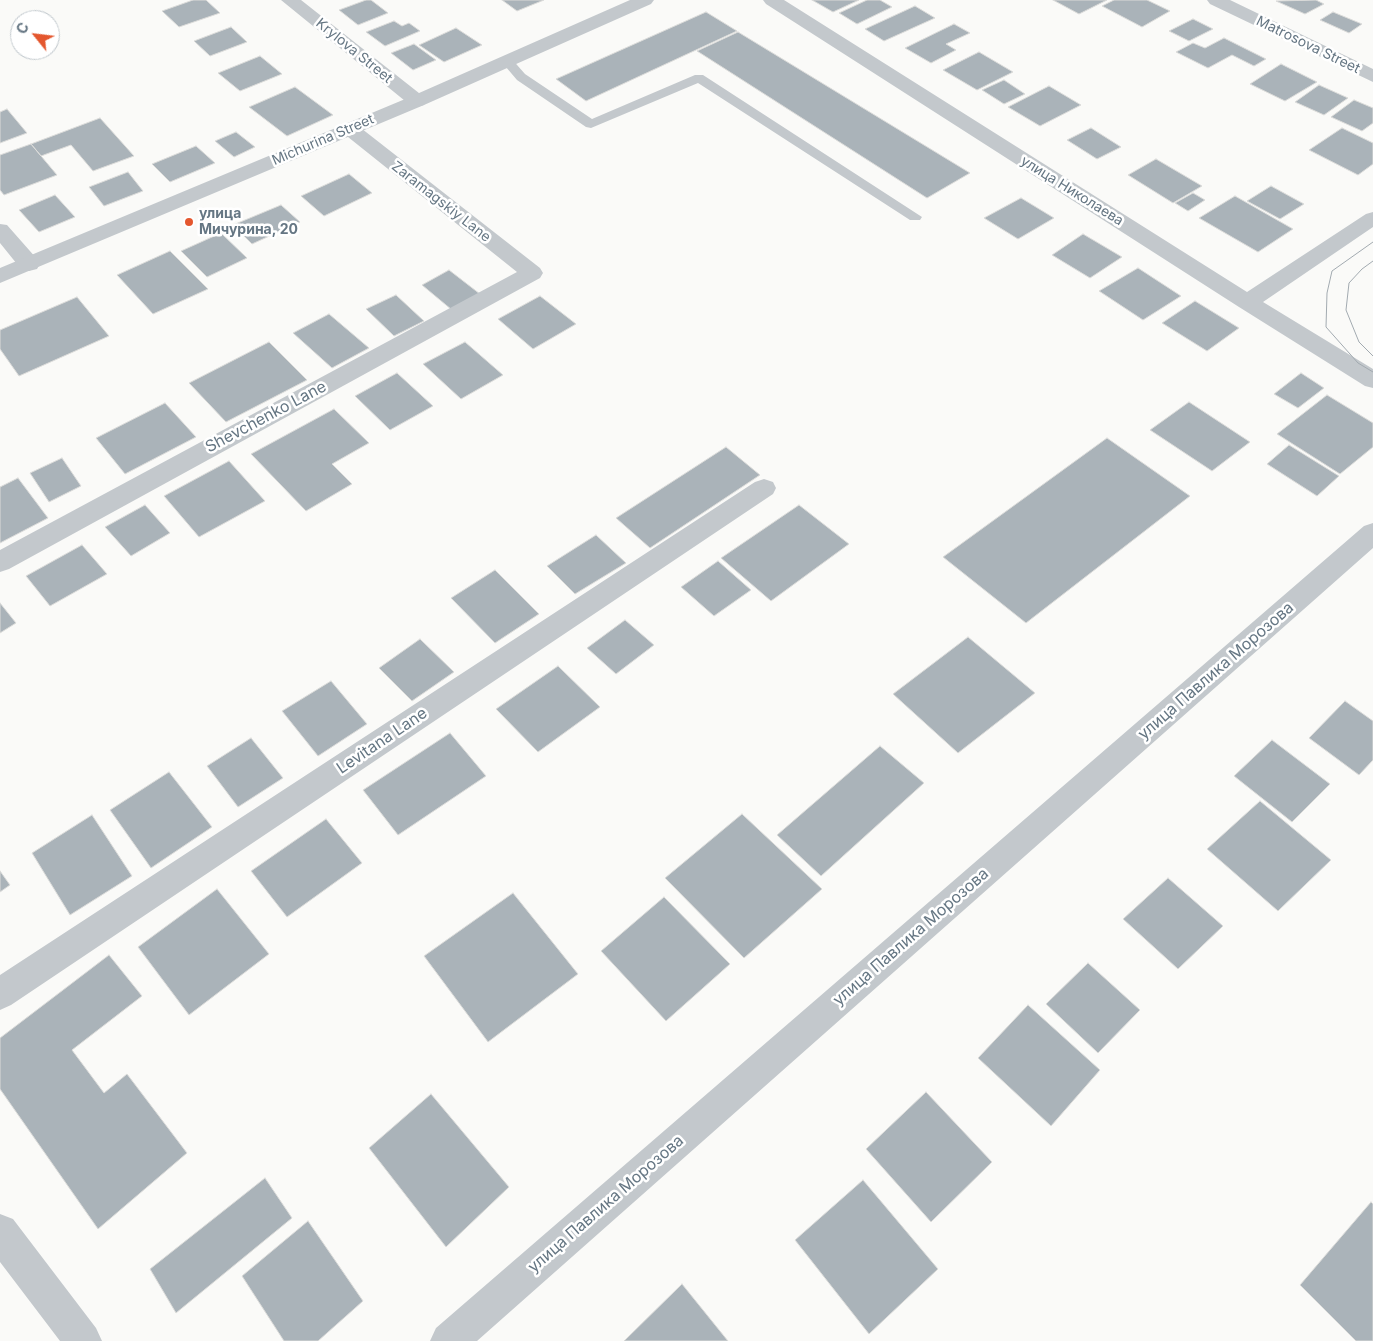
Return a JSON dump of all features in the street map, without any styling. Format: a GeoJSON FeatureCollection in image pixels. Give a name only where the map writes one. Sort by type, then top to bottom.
{"type":"FeatureCollection","features":[{"type":"Feature","properties":{"kind":"street","name":"Krylova Street"},"geometry":{"type":"LineString","coordinates":[[290,0],[417,101]]}},
{"type":"Feature","properties":{"kind":"street","name":"Michurina Street"},"geometry":{"type":"LineString","coordinates":[[0,276],[417,101],[645,0]]}},
{"type":"Feature","properties":{"kind":"street","name":"улица Николаева"},"geometry":{"type":"LineString","coordinates":[[772,0],[1246,302],[1373,380]]}},
{"type":"Feature","properties":{"kind":"street","name":"Matrosova Street"},"geometry":{"type":"LineString","coordinates":[[1216,0],[1373,76]]}},
{"type":"Feature","properties":{"kind":"street","name":"Zaramagskiy Lane"},"geometry":{"type":"LineString","coordinates":[[350,129],[532,273]]}},
{"type":"Feature","properties":{"kind":"street"},"geometry":{"type":"LineString","coordinates":[[1246,302],[1373,218]]}},
{"type":"Feature","properties":{"kind":"street"},"geometry":{"type":"LineString","coordinates":[[0,230],[29,264]]}},
{"type":"Feature","properties":{"kind":"street","name":"Shevchenko Lane"},"geometry":{"type":"LineString","coordinates":[[0,562],[532,273]]}},
{"type":"Feature","properties":{"kind":"street","name":"Levitana Lane"},"geometry":{"type":"LineString","coordinates":[[0,994],[764,488]]}},
{"type":"Feature","properties":{"kind":"street","name":"улица Павлика Морозова"},"geometry":{"type":"LineString","coordinates":[[449,1341],[1373,533]]}},
{"type":"Feature","properties":{"kind":"street"},"geometry":{"type":"LineString","coordinates":[[0,1232],[83,1341]]}},
{"type":"Feature","properties":{"kind":"lane"},"geometry":{"type":"LineString","coordinates":[[506,60],[521,77],[590,124],[699,78],[915,217]]}},
{"type":"Feature","properties":{"kind":"building"},"geometry":{"type":"Polygon","coordinates":[[[193,0],[206,0],[220,13],[179,27],[162,11],[193,0]]]}},
{"type":"Feature","properties":{"kind":"building"},"geometry":{"type":"Polygon","coordinates":[[[371,0],[388,13],[358,25],[339,10],[371,0]]]}},
{"type":"Feature","properties":{"kind":"building"},"geometry":{"type":"Polygon","coordinates":[[[502,0],[544,0],[517,11],[502,0]]]}},
{"type":"Feature","properties":{"kind":"building"},"geometry":{"type":"Polygon","coordinates":[[[812,0],[859,0],[833,12],[812,0]]]}},
{"type":"Feature","properties":{"kind":"building"},"geometry":{"type":"Polygon","coordinates":[[[867,0],[880,0],[892,7],[857,24],[839,13],[867,0]]]}},
{"type":"Feature","properties":{"kind":"building"},"geometry":{"type":"Polygon","coordinates":[[[1053,0],[1107,0],[1079,14],[1053,0]]]}},
{"type":"Feature","properties":{"kind":"building"},"geometry":{"type":"Polygon","coordinates":[[[1114,0],[1147,0],[1170,11],[1142,27],[1102,6],[1114,0]]]}},
{"type":"Feature","properties":{"kind":"building"},"geometry":{"type":"Polygon","coordinates":[[[1316,0],[1324,4],[1305,14],[1276,1],[1316,0]]]}},
{"type":"Feature","properties":{"kind":"building"},"geometry":{"type":"Polygon","coordinates":[[[915,6],[935,18],[884,41],[865,29],[915,6]]]}},
{"type":"Feature","properties":{"kind":"building"},"geometry":{"type":"Polygon","coordinates":[[[706,12],[737,31],[586,101],[556,79],[706,12]]]}},
{"type":"Feature","properties":{"kind":"building"},"geometry":{"type":"Polygon","coordinates":[[[1333,12],[1362,24],[1349,33],[1320,20],[1333,12]]]}},
{"type":"Feature","properties":{"kind":"building"},"geometry":{"type":"Polygon","coordinates":[[[1193,19],[1213,29],[1189,41],[1169,31],[1193,19]]]}},
{"type":"Feature","properties":{"kind":"building"},"geometry":{"type":"Polygon","coordinates":[[[394,21],[402,26],[409,23],[420,31],[385,46],[366,32],[394,21]]]}},
{"type":"Feature","properties":{"kind":"building"},"geometry":{"type":"Polygon","coordinates":[[[954,24],[970,33],[946,44],[956,50],[931,63],[905,48],[954,24]]]}},
{"type":"Feature","properties":{"kind":"building"},"geometry":{"type":"Polygon","coordinates":[[[231,27],[247,42],[210,56],[194,41],[231,27]]]}},
{"type":"Feature","properties":{"kind":"building"},"geometry":{"type":"Polygon","coordinates":[[[456,28],[482,45],[444,62],[419,45],[456,28]]]}},
{"type":"Feature","properties":{"kind":"building"},"geometry":{"type":"Polygon","coordinates":[[[738,32],[970,173],[927,198],[697,51],[738,32]]]}},
{"type":"Feature","properties":{"kind":"building"},"geometry":{"type":"Polygon","coordinates":[[[1224,38],[1266,59],[1254,66],[1232,55],[1208,68],[1176,52],[1193,43],[1205,48],[1224,38]]]}},
{"type":"Feature","properties":{"kind":"building"},"geometry":{"type":"Polygon","coordinates":[[[414,44],[436,60],[413,70],[391,53],[414,44]]]}},
{"type":"Feature","properties":{"kind":"building"},"geometry":{"type":"Polygon","coordinates":[[[979,52],[1013,72],[977,90],[943,70],[979,52]]]}},
{"type":"Feature","properties":{"kind":"building"},"geometry":{"type":"Polygon","coordinates":[[[260,56],[282,74],[240,91],[218,73],[260,56]]]}},
{"type":"Feature","properties":{"kind":"building"},"geometry":{"type":"Polygon","coordinates":[[[1281,64],[1317,82],[1285,101],[1250,84],[1281,64]]]}},
{"type":"Feature","properties":{"kind":"building"},"geometry":{"type":"Polygon","coordinates":[[[1004,80],[1025,94],[1004,104],[982,90],[1004,80]]]}},
{"type":"Feature","properties":{"kind":"building"},"geometry":{"type":"Polygon","coordinates":[[[1319,85],[1348,98],[1324,115],[1295,102],[1319,85]]]}},
{"type":"Feature","properties":{"kind":"building"},"geometry":{"type":"Polygon","coordinates":[[[1049,86],[1081,105],[1040,126],[1008,107],[1049,86]]]}},
{"type":"Feature","properties":{"kind":"building"},"geometry":{"type":"Polygon","coordinates":[[[295,87],[333,115],[287,136],[249,107],[295,87]]]}},
{"type":"Feature","properties":{"kind":"building"},"geometry":{"type":"Polygon","coordinates":[[[1354,100],[1373,108],[1373,123],[1362,131],[1331,117],[1354,100]]]}},
{"type":"Feature","properties":{"kind":"building"},"geometry":{"type":"Polygon","coordinates":[[[7,109],[27,133],[0,143],[0,112],[7,109]]]}},
{"type":"Feature","properties":{"kind":"building"},"geometry":{"type":"Polygon","coordinates":[[[100,118],[134,156],[93,171],[71,145],[41,156],[31,144],[100,118]]]}},
{"type":"Feature","properties":{"kind":"building"},"geometry":{"type":"Polygon","coordinates":[[[1091,128],[1121,147],[1097,159],[1067,140],[1091,128]]]}},
{"type":"Feature","properties":{"kind":"building"},"geometry":{"type":"Polygon","coordinates":[[[1342,128],[1373,143],[1373,164],[1358,175],[1309,150],[1342,128]]]}},
{"type":"Feature","properties":{"kind":"building"},"geometry":{"type":"Polygon","coordinates":[[[236,132],[255,147],[234,157],[215,141],[236,132]]]}},
{"type":"Feature","properties":{"kind":"building"},"geometry":{"type":"Polygon","coordinates":[[[31,144],[57,175],[4,195],[0,190],[0,155],[31,144]]]}},
{"type":"Feature","properties":{"kind":"building"},"geometry":{"type":"Polygon","coordinates":[[[196,146],[215,163],[170,182],[152,164],[196,146]]]}},
{"type":"Feature","properties":{"kind":"building"},"geometry":{"type":"Polygon","coordinates":[[[1156,159],[1202,186],[1173,203],[1128,175],[1156,159]]]}},
{"type":"Feature","properties":{"kind":"building"},"geometry":{"type":"Polygon","coordinates":[[[128,172],[143,191],[104,206],[89,187],[128,172]]]}},
{"type":"Feature","properties":{"kind":"building"},"geometry":{"type":"Polygon","coordinates":[[[349,174],[372,193],[324,216],[301,196],[349,174]]]}},
{"type":"Feature","properties":{"kind":"building"},"geometry":{"type":"Polygon","coordinates":[[[1271,186],[1304,204],[1280,219],[1247,201],[1271,186]]]}},
{"type":"Feature","properties":{"kind":"building"},"geometry":{"type":"Polygon","coordinates":[[[1193,193],[1205,200],[1188,211],[1175,203],[1193,193]]]}},
{"type":"Feature","properties":{"kind":"building"},"geometry":{"type":"Polygon","coordinates":[[[55,195],[75,217],[39,232],[19,210],[55,195]]]}},
{"type":"Feature","properties":{"kind":"building"},"geometry":{"type":"Polygon","coordinates":[[[1235,196],[1293,229],[1258,252],[1199,218],[1235,196]]]}},
{"type":"Feature","properties":{"kind":"building"},"geometry":{"type":"Polygon","coordinates":[[[1021,198],[1054,218],[1018,239],[984,218],[1021,198]]]}},
{"type":"Feature","properties":{"kind":"building"},"geometry":{"type":"Polygon","coordinates":[[[281,205],[300,222],[252,244],[233,225],[281,205]]]}},
{"type":"Feature","properties":{"kind":"building"},"geometry":{"type":"Polygon","coordinates":[[[221,233],[247,258],[207,277],[181,251],[221,233]]]}},
{"type":"Feature","properties":{"kind":"building"},"geometry":{"type":"Polygon","coordinates":[[[1083,234],[1122,257],[1090,278],[1052,255],[1083,234]]]}},
{"type":"Feature","properties":{"kind":"building"},"geometry":{"type":"Polygon","coordinates":[[[170,251],[208,289],[153,314],[117,275],[170,251]]]}},
{"type":"Feature","properties":{"kind":"building"},"geometry":{"type":"Polygon","coordinates":[[[1138,268],[1181,296],[1143,320],[1099,291],[1138,268]]]}},
{"type":"Feature","properties":{"kind":"building"},"geometry":{"type":"Polygon","coordinates":[[[449,270],[480,294],[452,310],[422,285],[449,270]]]}},
{"type":"Feature","properties":{"kind":"building"},"geometry":{"type":"Polygon","coordinates":[[[396,295],[424,321],[394,336],[366,309],[396,295]]]}},
{"type":"Feature","properties":{"kind":"building"},"geometry":{"type":"Polygon","coordinates":[[[540,296],[576,324],[533,349],[498,319],[540,296]]]}},
{"type":"Feature","properties":{"kind":"building"},"geometry":{"type":"Polygon","coordinates":[[[77,297],[109,336],[19,376],[0,349],[0,330],[77,297]]]}},
{"type":"Feature","properties":{"kind":"building"},"geometry":{"type":"Polygon","coordinates":[[[1195,301],[1239,328],[1207,351],[1162,323],[1195,301]]]}},
{"type":"Feature","properties":{"kind":"building"},"geometry":{"type":"Polygon","coordinates":[[[329,314],[369,348],[332,368],[293,333],[329,314]]]}},
{"type":"Feature","properties":{"kind":"building"},"geometry":{"type":"Polygon","coordinates":[[[269,342],[307,380],[226,422],[189,383],[269,342]]]}},
{"type":"Feature","properties":{"kind":"building"},"geometry":{"type":"Polygon","coordinates":[[[465,342],[503,375],[461,399],[423,364],[465,342]]]}},
{"type":"Feature","properties":{"kind":"building"},"geometry":{"type":"Polygon","coordinates":[[[397,373],[433,406],[390,430],[355,396],[397,373]]]}},
{"type":"Feature","properties":{"kind":"building"},"geometry":{"type":"Polygon","coordinates":[[[1301,373],[1324,388],[1298,408],[1274,394],[1301,373]]]}},
{"type":"Feature","properties":{"kind":"building"},"geometry":{"type":"Polygon","coordinates":[[[1327,395],[1373,423],[1373,447],[1340,474],[1277,434],[1327,395]]]}},
{"type":"Feature","properties":{"kind":"building"},"geometry":{"type":"Polygon","coordinates":[[[1189,402],[1250,442],[1212,471],[1150,430],[1189,402]]]}},
{"type":"Feature","properties":{"kind":"building"},"geometry":{"type":"Polygon","coordinates":[[[165,403],[196,437],[125,474],[96,438],[165,403]]]}},
{"type":"Feature","properties":{"kind":"building"},"geometry":{"type":"Polygon","coordinates":[[[334,409],[369,443],[332,464],[352,484],[306,511],[251,454],[334,409]]]}},
{"type":"Feature","properties":{"kind":"building"},"geometry":{"type":"Polygon","coordinates":[[[1107,438],[1190,496],[1026,623],[943,557],[1107,438]]]}},
{"type":"Feature","properties":{"kind":"building"},"geometry":{"type":"Polygon","coordinates":[[[1289,445],[1339,476],[1317,496],[1267,464],[1289,445]]]}},
{"type":"Feature","properties":{"kind":"building"},"geometry":{"type":"Polygon","coordinates":[[[726,447],[760,475],[650,548],[616,518],[726,447]]]}},
{"type":"Feature","properties":{"kind":"building"},"geometry":{"type":"Polygon","coordinates":[[[62,458],[81,486],[49,502],[30,473],[62,458]]]}},
{"type":"Feature","properties":{"kind":"building"},"geometry":{"type":"Polygon","coordinates":[[[229,461],[265,501],[199,537],[164,496],[229,461]]]}},
{"type":"Feature","properties":{"kind":"building"},"geometry":{"type":"Polygon","coordinates":[[[18,478],[48,518],[0,543],[0,487],[18,478]]]}},
{"type":"Feature","properties":{"kind":"building"},"geometry":{"type":"Polygon","coordinates":[[[145,505],[170,533],[131,556],[105,527],[145,505]]]}},
{"type":"Feature","properties":{"kind":"building"},"geometry":{"type":"Polygon","coordinates":[[[799,505],[849,544],[771,601],[721,558],[799,505]]]}},
{"type":"Feature","properties":{"kind":"building"},"geometry":{"type":"Polygon","coordinates":[[[596,535],[626,563],[575,594],[547,566],[596,535]]]}},
{"type":"Feature","properties":{"kind":"building"},"geometry":{"type":"Polygon","coordinates":[[[82,545],[107,574],[50,606],[26,576],[82,545]]]}},
{"type":"Feature","properties":{"kind":"building"},"geometry":{"type":"Polygon","coordinates":[[[718,561],[751,590],[714,616],[681,587],[718,561]]]}},
{"type":"Feature","properties":{"kind":"building"},"geometry":{"type":"Polygon","coordinates":[[[495,570],[539,614],[495,643],[451,598],[495,570]]]}},
{"type":"Feature","properties":{"kind":"building"},"geometry":{"type":"Polygon","coordinates":[[[0,603],[16,623],[0,633],[0,603]]]}},
{"type":"Feature","properties":{"kind":"building"},"geometry":{"type":"Polygon","coordinates":[[[625,620],[654,645],[616,674],[587,648],[625,620]]]}},
{"type":"Feature","properties":{"kind":"building"},"geometry":{"type":"Polygon","coordinates":[[[968,637],[1035,693],[958,753],[893,694],[968,637]]]}},
{"type":"Feature","properties":{"kind":"building"},"geometry":{"type":"Polygon","coordinates":[[[420,639],[454,672],[412,701],[379,668],[420,639]]]}},
{"type":"Feature","properties":{"kind":"building"},"geometry":{"type":"Polygon","coordinates":[[[558,666],[600,707],[538,752],[496,709],[558,666]]]}},
{"type":"Feature","properties":{"kind":"building"},"geometry":{"type":"Polygon","coordinates":[[[331,681],[367,724],[318,756],[282,711],[331,681]]]}},
{"type":"Feature","properties":{"kind":"building"},"geometry":{"type":"Polygon","coordinates":[[[1345,701],[1373,721],[1373,760],[1359,775],[1309,738],[1345,701]]]}},
{"type":"Feature","properties":{"kind":"building"},"geometry":{"type":"Polygon","coordinates":[[[450,733],[486,776],[398,835],[363,790],[450,733]]]}},
{"type":"Feature","properties":{"kind":"building"},"geometry":{"type":"Polygon","coordinates":[[[251,738],[283,778],[238,807],[207,766],[251,738]]]}},
{"type":"Feature","properties":{"kind":"building"},"geometry":{"type":"Polygon","coordinates":[[[1272,740],[1330,784],[1292,822],[1234,776],[1272,740]]]}},
{"type":"Feature","properties":{"kind":"building"},"geometry":{"type":"Polygon","coordinates":[[[880,746],[924,783],[821,876],[777,835],[880,746]]]}},
{"type":"Feature","properties":{"kind":"building"},"geometry":{"type":"Polygon","coordinates":[[[169,772],[212,827],[151,868],[110,810],[169,772]]]}},
{"type":"Feature","properties":{"kind":"building"},"geometry":{"type":"Polygon","coordinates":[[[1260,801],[1331,860],[1278,911],[1207,849],[1260,801]]]}},
{"type":"Feature","properties":{"kind":"building"},"geometry":{"type":"Polygon","coordinates":[[[742,814],[822,889],[744,958],[665,878],[742,814]]]}},
{"type":"Feature","properties":{"kind":"building"},"geometry":{"type":"Polygon","coordinates":[[[92,815],[132,876],[70,915],[32,853],[92,815]]]}},
{"type":"Feature","properties":{"kind":"building"},"geometry":{"type":"Polygon","coordinates":[[[326,819],[362,863],[287,917],[251,871],[326,819]]]}},
{"type":"Feature","properties":{"kind":"building"},"geometry":{"type":"Polygon","coordinates":[[[0,871],[10,885],[0,892],[0,871]]]}},
{"type":"Feature","properties":{"kind":"building"},"geometry":{"type":"Polygon","coordinates":[[[1168,878],[1223,926],[1178,969],[1123,919],[1168,878]]]}},
{"type":"Feature","properties":{"kind":"building"},"geometry":{"type":"Polygon","coordinates":[[[217,889],[269,954],[189,1015],[138,947],[217,889]]]}},
{"type":"Feature","properties":{"kind":"building"},"geometry":{"type":"Polygon","coordinates":[[[513,893],[578,974],[488,1042],[424,956],[513,893]]]}},
{"type":"Feature","properties":{"kind":"building"},"geometry":{"type":"Polygon","coordinates":[[[664,897],[730,964],[666,1021],[601,951],[664,897]]]}},
{"type":"Feature","properties":{"kind":"building"},"geometry":{"type":"Polygon","coordinates":[[[109,955],[142,996],[72,1050],[104,1093],[127,1074],[187,1153],[98,1229],[0,1089],[0,1038],[109,955]]]}},
{"type":"Feature","properties":{"kind":"building"},"geometry":{"type":"Polygon","coordinates":[[[1088,963],[1140,1010],[1098,1053],[1046,1004],[1088,963]]]}},
{"type":"Feature","properties":{"kind":"building"},"geometry":{"type":"Polygon","coordinates":[[[1028,1005],[1100,1070],[1051,1126],[978,1058],[1028,1005]]]}},
{"type":"Feature","properties":{"kind":"building"},"geometry":{"type":"Polygon","coordinates":[[[926,1092],[992,1162],[931,1222],[866,1149],[926,1092]]]}},
{"type":"Feature","properties":{"kind":"building"},"geometry":{"type":"Polygon","coordinates":[[[431,1094],[509,1187],[446,1247],[369,1148],[431,1094]]]}},
{"type":"Feature","properties":{"kind":"building"},"geometry":{"type":"Polygon","coordinates":[[[265,1178],[292,1218],[176,1313],[150,1269],[265,1178]]]}},
{"type":"Feature","properties":{"kind":"building"},"geometry":{"type":"Polygon","coordinates":[[[863,1180],[938,1269],[869,1334],[795,1240],[863,1180]]]}},
{"type":"Feature","properties":{"kind":"building"},"geometry":{"type":"Polygon","coordinates":[[[1371,1202],[1373,1204],[1373,1341],[1356,1341],[1300,1285],[1371,1202]]]}},
{"type":"Feature","properties":{"kind":"building"},"geometry":{"type":"Polygon","coordinates":[[[308,1221],[363,1301],[318,1341],[284,1341],[242,1276],[308,1221]]]}},
{"type":"Feature","properties":{"kind":"building"},"geometry":{"type":"Polygon","coordinates":[[[682,1284],[728,1341],[624,1341],[682,1284]]]}},
{"type":"Feature","properties":{"kind":"tram line"},"geometry":{"type":"LineString","coordinates":[[1373,242],[1332,271],[1327,293],[1326,327],[1358,363],[1373,372]]}},
{"type":"Feature","properties":{"kind":"tram line"},"geometry":{"type":"LineString","coordinates":[[1373,261],[1362,269],[1349,283],[1346,310],[1359,342],[1373,356]]}},
{"type":"Feature","properties":{"kind":"place","name":"улица Мичурина, 20"},"geometry":{"type":"Point","coordinates":[189,222]}}]}
